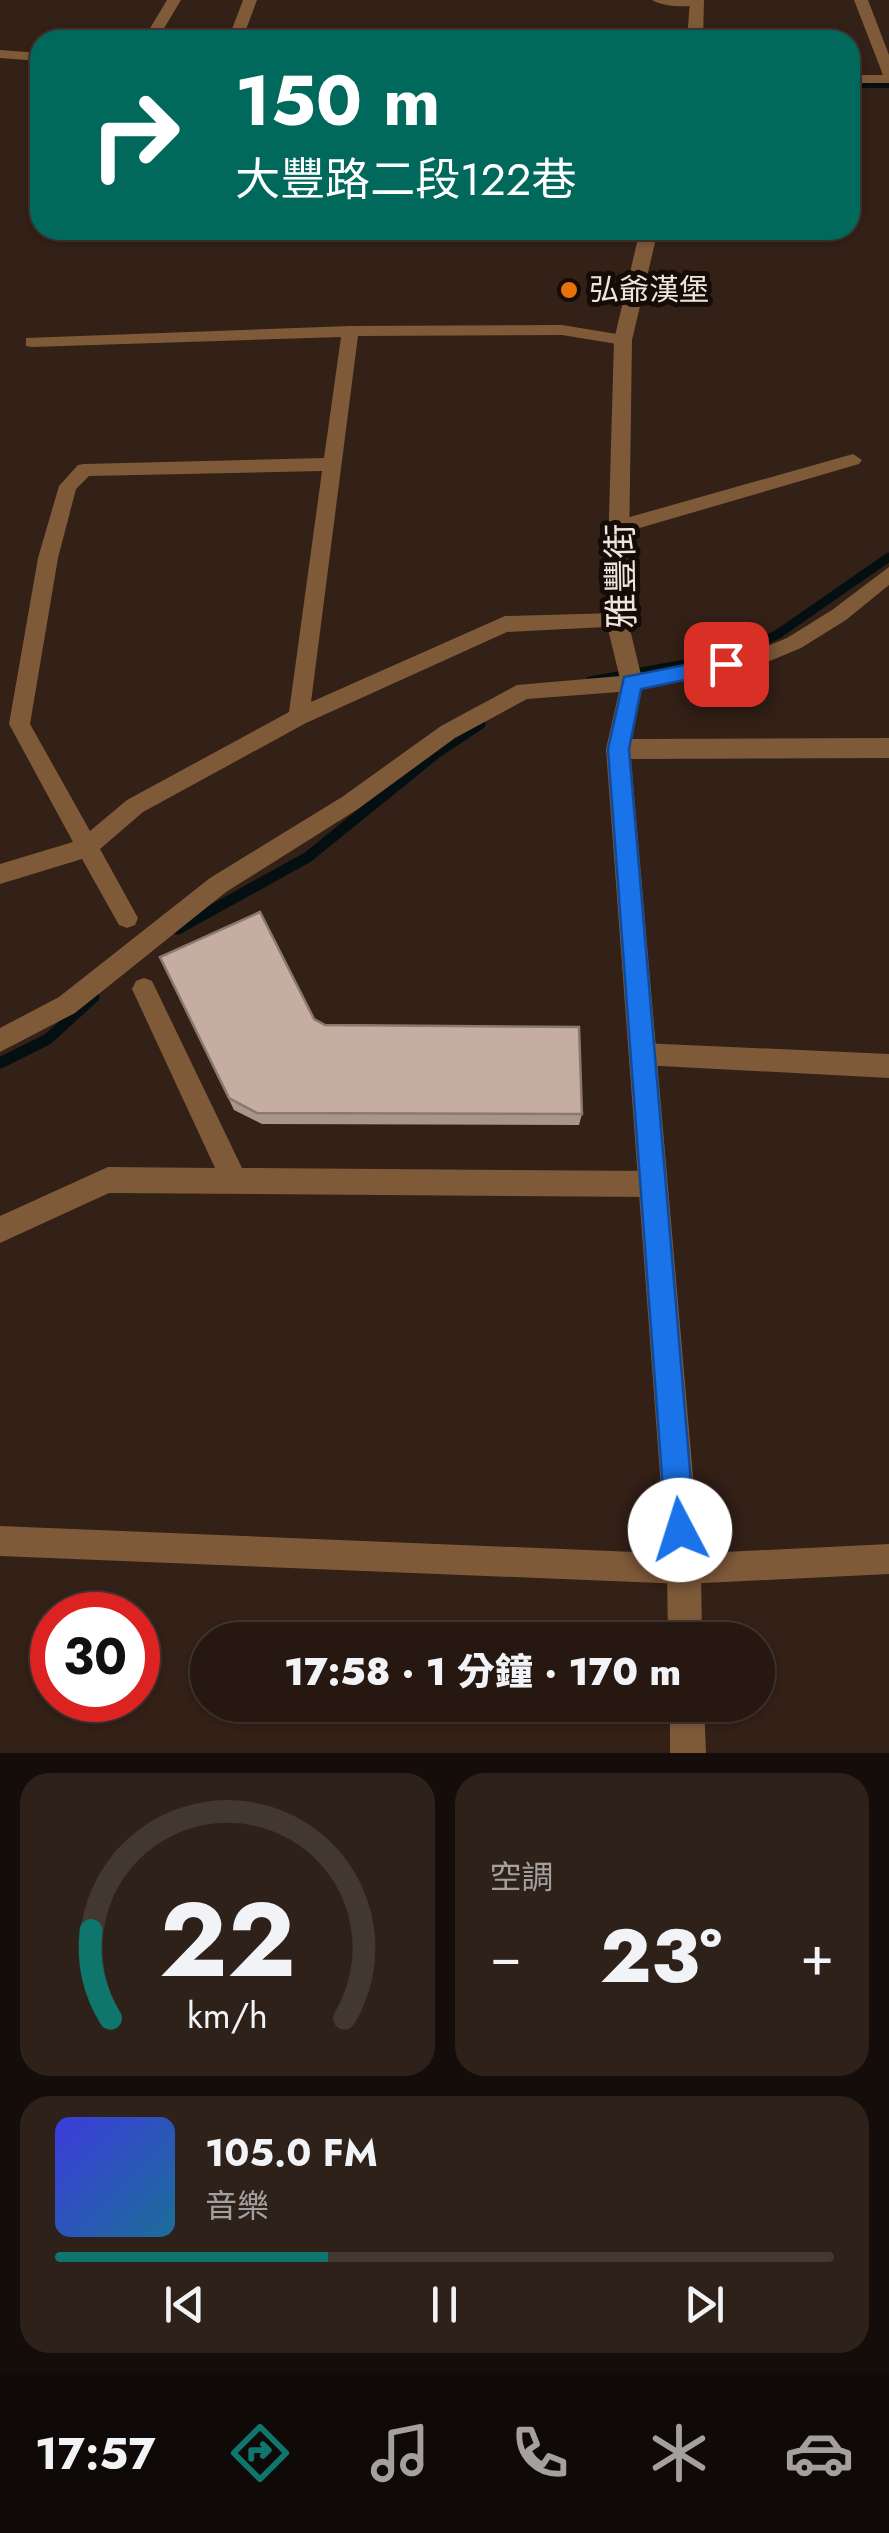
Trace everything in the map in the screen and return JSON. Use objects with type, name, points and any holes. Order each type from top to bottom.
[{"type":"street","points":[[695,30],[697,1]]},
{"type":"street","name":"雅豐街","points":[[647,240],[623,340],[617,621],[632,683],[618,749],[685,1622]]},
{"type":"street","points":[[618,749],[889,748]]},
{"type":"street","points":[[687,1722],[688,1753]]},
{"type":"lane","points":[[156,30],[174,0]]},
{"type":"lane","points":[[239,30],[250,0]]},
{"type":"lane","points":[[659,0],[697,1]]},
{"type":"lane","points":[[860,78],[889,76],[861,0]]},
{"type":"lane","points":[[0,54],[30,56]]},
{"type":"lane","points":[[32,342],[562,330],[623,340]]},
{"type":"lane","points":[[298,717],[350,332]]},
{"type":"lane","points":[[619,527],[854,460]]},
{"type":"lane","points":[[127,918],[19,724],[48,558],[68,486],[84,470],[332,464]]},
{"type":"lane","points":[[0,1040],[67,1005],[218,884],[350,803],[448,732],[524,691],[632,683],[754,660],[794,644],[889,574]]},
{"type":"lane","points":[[0,874],[86,848],[135,806],[298,717],[505,624],[617,621]]},
{"type":"lane","points":[[144,989],[234,1180]]},
{"type":"lane","points":[[640,1054],[889,1066]]},
{"type":"lane","points":[[0,1230],[108,1180],[652,1184]]},
{"type":"lane","points":[[0,1541],[684,1569],[889,1559]]},
{"type":"building","points":[[260,912],[314,1019],[325,1025],[579,1027],[582,1114],[257,1113],[229,1098],[160,957]]},
{"type":"waterway","points":[[860,84],[889,84]]},
{"type":"waterway","points":[[590,681],[736,655],[778,634],[889,557]]},
{"type":"waterway","points":[[178,929],[308,857],[435,754],[480,724]]},
{"type":"waterway","points":[[0,1063],[48,1039],[94,997]]},
{"type":"place","name":"弘爺漢堡","points":[[569,290]]},
{"type":"route","points":[[680,1530],[618,749],[632,683],[726,664]]}]
